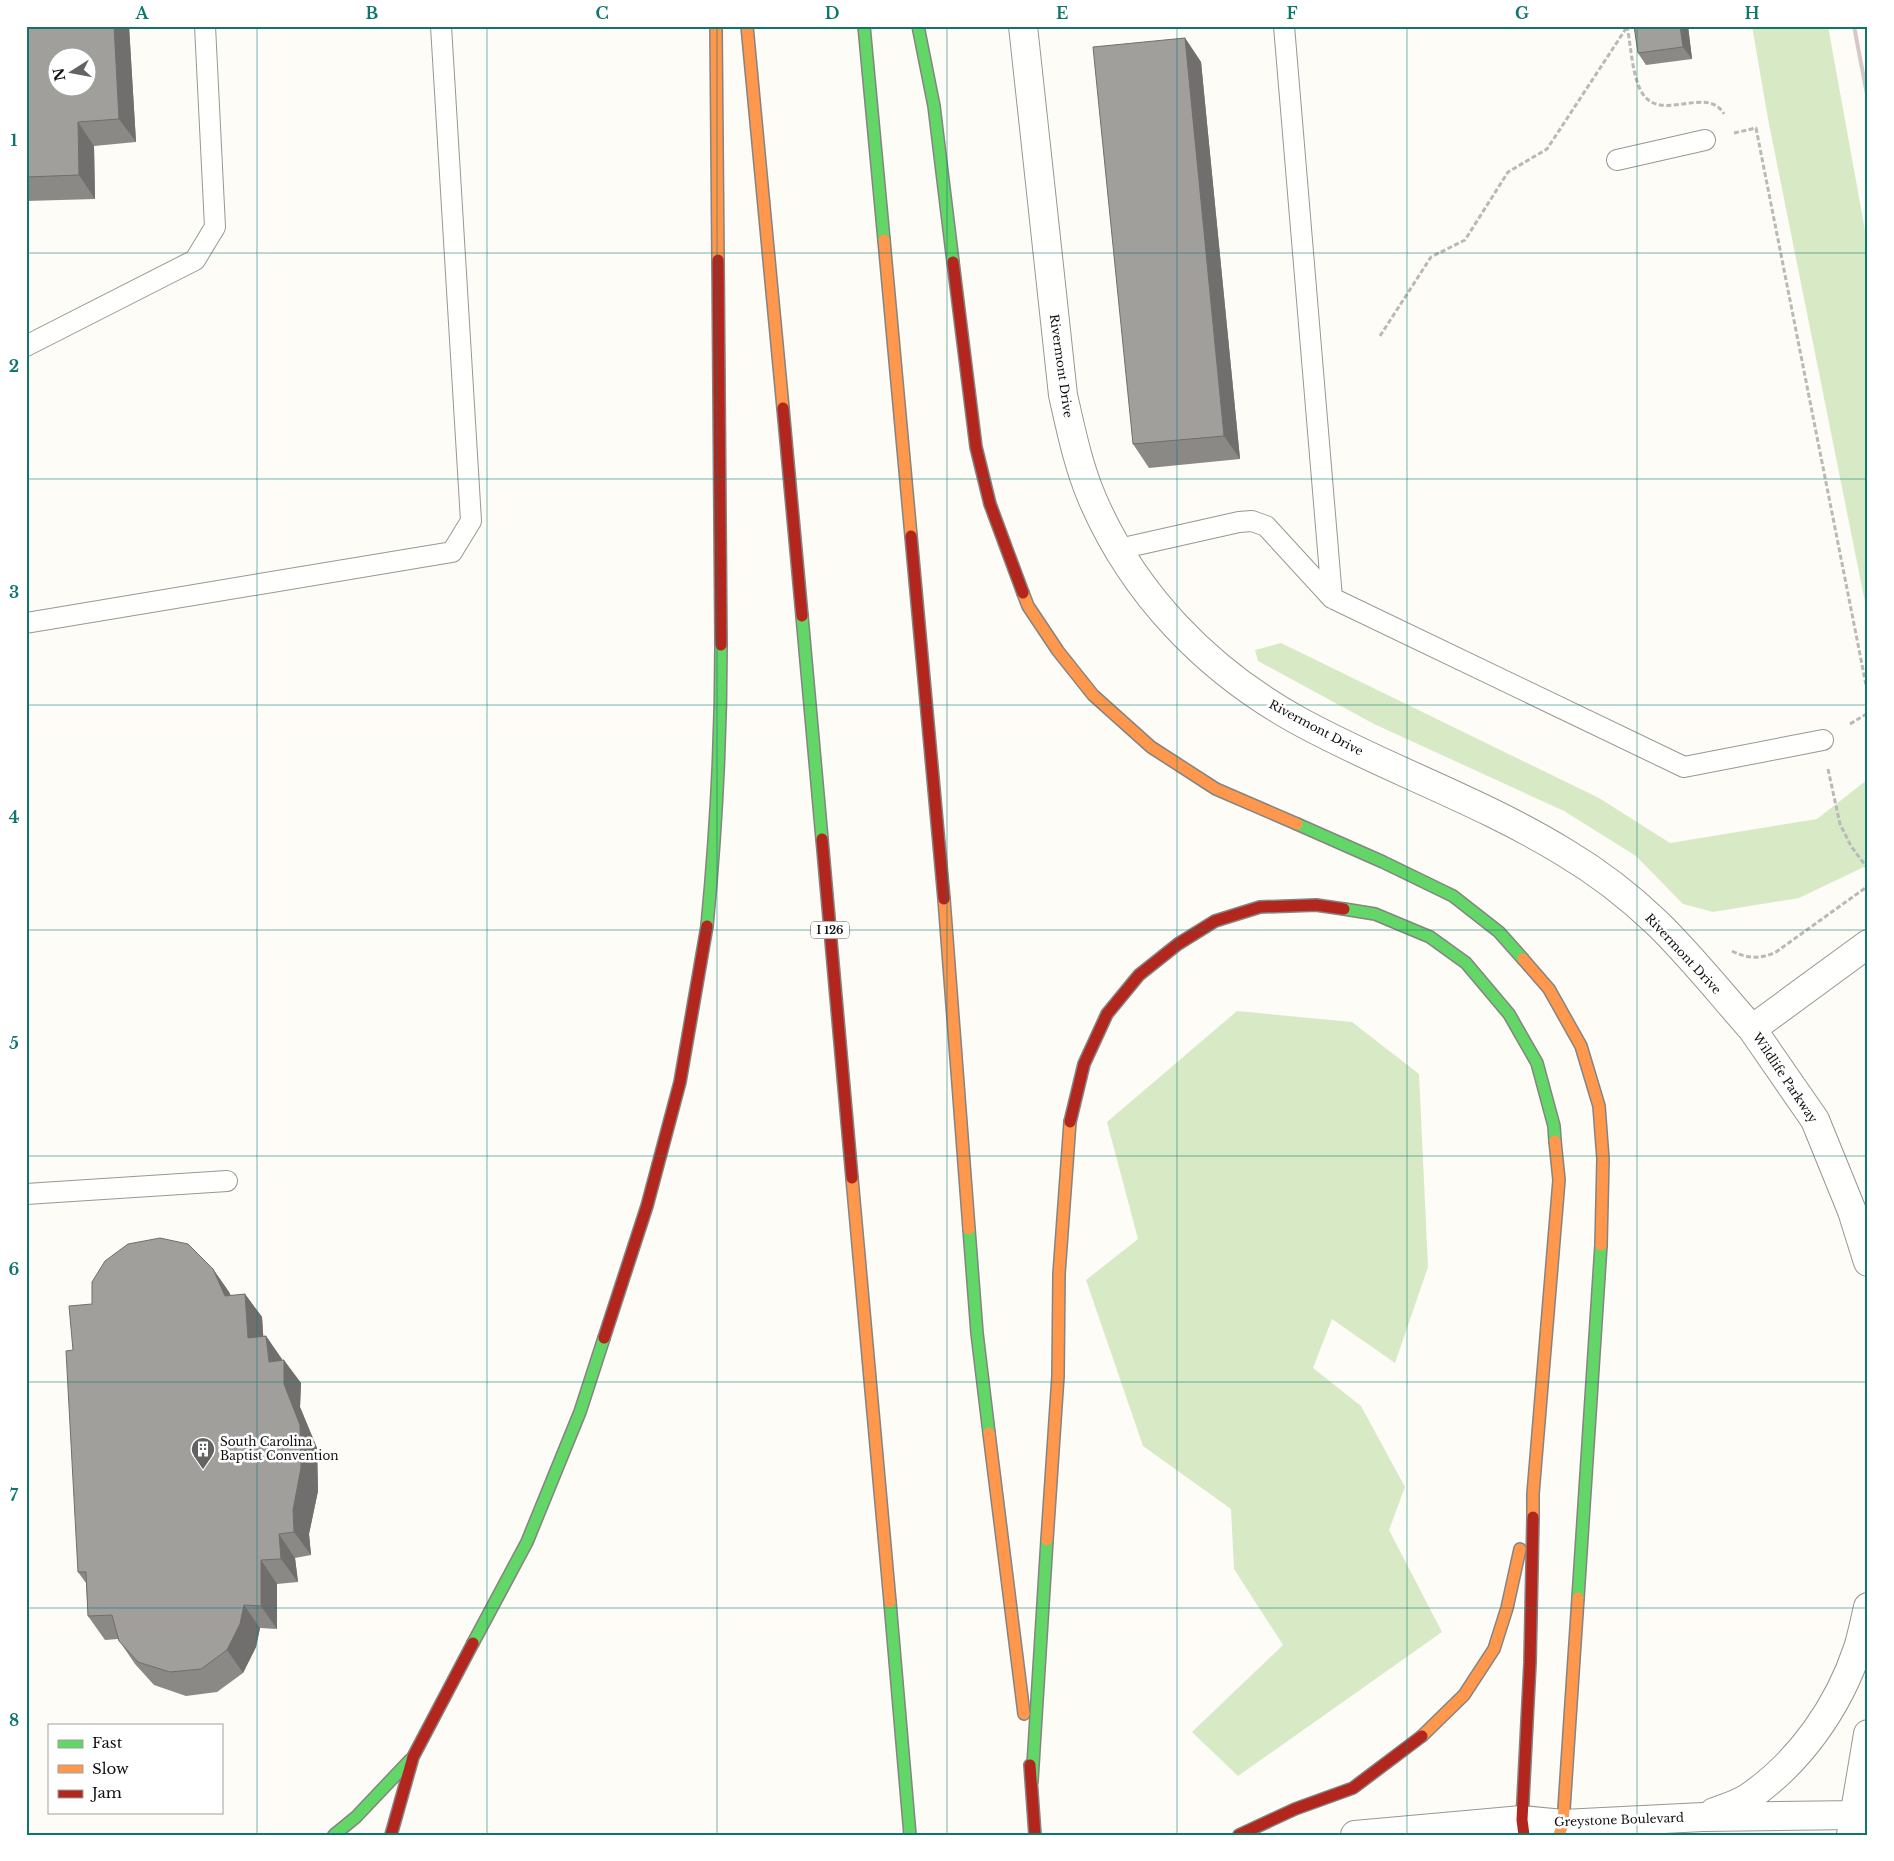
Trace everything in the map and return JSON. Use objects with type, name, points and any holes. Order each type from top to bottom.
[{"type":"highway","points":[[391,1835],[413,1757],[527,1542],[580,1412],[648,1206],[680,1082],[706,939],[716,835],[722,692],[716,26]]},
{"type":"highway","name":"I 126","points":[[747,26],[807,666],[910,1835]]},
{"type":"highway","points":[[864,26],[943,881],[977,1332],[1032,1781],[1035,1835]]},
{"type":"highway","points":[[918,26],[934,106],[976,447],[990,504],[1028,606],[1058,651],[1093,695],[1151,747],[1216,788],[1383,862],[1453,896],[1499,932],[1549,989],[1581,1046],[1599,1106],[1603,1159],[1602,1234],[1561,1829]]},
{"type":"highway","points":[[1032,1781],[1058,1376],[1059,1274],[1070,1115],[1084,1064],[1107,1014],[1139,975],[1178,944],[1215,921],[1260,907],[1316,905],[1376,914],[1430,936],[1466,963],[1509,1014],[1536,1063],[1554,1126],[1559,1180],[1533,1494],[1530,1663],[1523,1827]]},
{"type":"highway","points":[[1239,1835],[1295,1809],[1353,1788],[1419,1739],[1464,1694],[1494,1649],[1507,1608],[1533,1494]]},
{"type":"highway","points":[[334,1835],[356,1817],[413,1757]]},
{"type":"street","name":"Rivermont Drive","points":[[1023,26],[1063,395],[1075,449],[1093,498],[1119,550],[1158,608],[1206,657],[1253,694],[1298,721],[1505,819],[1566,853],[1612,886],[1657,923],[1752,1029]]},
{"type":"street","name":"Wildlife Parkway","points":[[1868,944],[1752,1029],[1815,1120],[1852,1211],[1868,1262]]},
{"type":"street","points":[[1703,1817],[1747,1798],[1767,1783],[1786,1765],[1823,1722],[1840,1691],[1858,1648],[1868,1607]]},
{"type":"street","points":[[1853,1825],[1868,1734]]},
{"type":"street","name":"Greystone Boulevard","points":[[1354,1835],[1523,1827],[1561,1829],[1703,1817],[1853,1825]]},
{"type":"lane","points":[[26,346],[195,260],[215,227],[205,26]]},
{"type":"lane","points":[[26,623],[452,552],[471,521],[441,26]]},
{"type":"lane","points":[[1284,26],[1332,598]]},
{"type":"lane","points":[[1617,160],[1705,140]]},
{"type":"lane","points":[[1119,550],[1239,522],[1252,521],[1266,526],[1332,598],[1684,767],[1823,740]]},
{"type":"lane","points":[[26,1194],[227,1180]]},
{"type":"path","points":[[1380,336],[1431,257],[1465,240],[1508,172],[1547,149],[1627,27],[1633,26]]},
{"type":"path","points":[[1627,27],[1637,82],[1646,98],[1662,106],[1706,103],[1722,109],[1728,120]]},
{"type":"path","points":[[1730,127],[1732,134],[1756,128],[1868,695]]},
{"type":"path","points":[[1823,740],[1840,824],[1851,846],[1868,870]]},
{"type":"path","points":[[1729,949],[1748,957],[1757,958],[1772,954],[1868,886]]},
{"type":"green space","points":[[1752,26],[1828,26],[1868,247],[1868,617],[1768,119]]},
{"type":"green space","points":[[1281,643],[1599,798],[1670,843],[1817,819],[1868,779],[1868,865],[1799,898],[1713,912],[1683,904],[1636,856],[1564,811],[1374,724],[1258,661],[1255,650]]},
{"type":"green space","points":[[1237,1011],[1352,1022],[1419,1074],[1428,1267],[1395,1363],[1332,1319],[1313,1368],[1361,1406],[1405,1487],[1389,1530],[1442,1632],[1238,1776],[1192,1732],[1283,1645],[1234,1569],[1231,1509],[1143,1446],[1086,1280],[1138,1239],[1107,1122]]},
{"type":"building","points":[[26,26],[114,26],[119,119],[78,122],[79,175],[26,177]]},
{"type":"building","points":[[1634,26],[1680,26],[1683,47],[1638,53]]},
{"type":"building","points":[[1185,38],[1224,436],[1133,444],[1093,47]]},
{"type":"building","name":"South Carolina Baptist Convention","points":[[160,1238],[188,1244],[213,1269],[225,1296],[245,1294],[248,1338],[266,1336],[269,1362],[284,1360],[284,1384],[300,1425],[301,1468],[293,1510],[294,1532],[279,1534],[281,1559],[261,1560],[261,1606],[244,1605],[240,1624],[227,1650],[201,1669],[170,1672],[138,1662],[119,1641],[112,1615],[88,1616],[86,1572],[78,1572],[66,1351],[73,1350],[69,1306],[92,1304],[92,1282],[105,1261],[128,1244]]},
{"type":"railway","points":[[1854,26],[1868,100]]},
{"type":"traffic: fast","points":[[864,26],[884,240]]},
{"type":"traffic: fast","points":[[918,26],[934,106],[953,262]]},
{"type":"traffic: fast","points":[[802,616],[822,839]]},
{"type":"traffic: fast","points":[[707,926],[717,786],[721,645]]},
{"type":"traffic: fast","points":[[1297,824],[1383,862],[1453,896],[1499,932],[1523,959]]},
{"type":"traffic: fast","points":[[1344,909],[1375,914],[1430,937],[1466,963],[1509,1014],[1537,1063],[1554,1126],[1555,1141]]},
{"type":"traffic: fast","points":[[969,1229],[977,1333],[989,1433]]},
{"type":"traffic: fast","points":[[1578,1598],[1601,1245]]},
{"type":"traffic: fast","points":[[473,1643],[527,1542],[580,1412],[604,1338]]},
{"type":"traffic: fast","points":[[1032,1781],[1047,1540]]},
{"type":"traffic: fast","points":[[890,1602],[910,1835]]},
{"type":"traffic: fast","points":[[334,1835],[356,1817],[410,1760]]},
{"type":"traffic: slow","points":[[716,26],[718,260]]},
{"type":"traffic: slow","points":[[747,26],[783,408]]},
{"type":"traffic: slow","points":[[884,240],[911,536]]},
{"type":"traffic: slow","points":[[1023,593],[1028,606],[1058,651],[1093,695],[1151,747],[1216,789],[1297,824]]},
{"type":"traffic: slow","points":[[944,899],[969,1229]]},
{"type":"traffic: slow","points":[[1523,959],[1549,989],[1581,1046],[1599,1106],[1603,1159],[1601,1245]]},
{"type":"traffic: slow","points":[[1047,1540],[1058,1376],[1059,1274],[1070,1122]]},
{"type":"traffic: slow","points":[[1533,1517],[1533,1494],[1559,1180],[1555,1141]]},
{"type":"traffic: slow","points":[[852,1178],[890,1602]]},
{"type":"traffic: slow","points":[[989,1433],[1024,1714]]},
{"type":"traffic: slow","points":[[1422,1736],[1464,1695],[1494,1649],[1507,1608],[1520,1549]]},
{"type":"traffic: slow","points":[[1559,1835],[1563,1824],[1578,1598]]},
{"type":"traffic: jam","points":[[718,260],[721,645]]},
{"type":"traffic: jam","points":[[953,262],[976,447],[990,504],[1023,593]]},
{"type":"traffic: jam","points":[[783,408],[802,616]]},
{"type":"traffic: jam","points":[[911,536],[944,899]]},
{"type":"traffic: jam","points":[[822,839],[852,1178]]},
{"type":"traffic: jam","points":[[1070,1122],[1084,1064],[1107,1014],[1139,975],[1178,944],[1215,921],[1260,907],[1316,905],[1344,909]]},
{"type":"traffic: jam","points":[[604,1338],[647,1206],[680,1082],[707,926]]},
{"type":"traffic: jam","points":[[1524,1835],[1522,1820],[1530,1663],[1533,1517]]},
{"type":"traffic: jam","points":[[391,1835],[413,1757],[473,1643]]},
{"type":"traffic: jam","points":[[1239,1835],[1295,1809],[1353,1788],[1422,1736]]},
{"type":"traffic: jam","points":[[1030,1765],[1035,1835]]},
{"type":"place","name":"South Carolina Baptist Convention","points":[[203,1470]]}]
